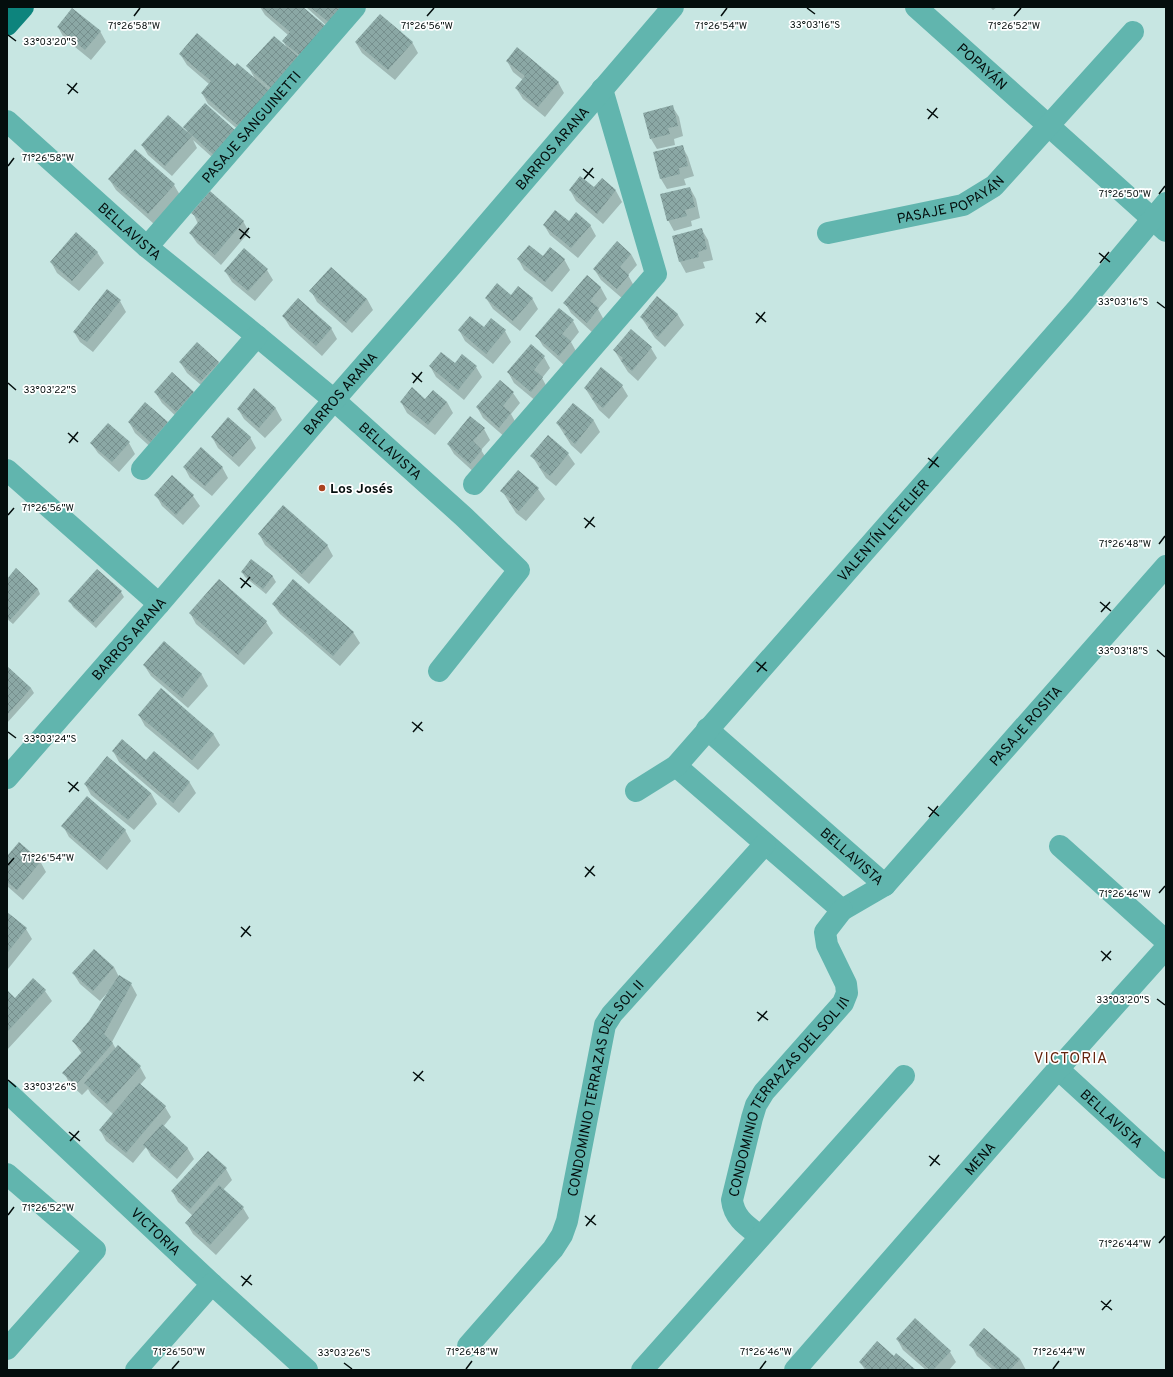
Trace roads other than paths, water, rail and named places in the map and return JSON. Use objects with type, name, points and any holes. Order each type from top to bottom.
[{"type":"main road","points":[[7,25],[23,7]]},
{"type":"street","name":"PASAJE SANGUINETTI","points":[[147,247],[355,7]]},
{"type":"street","name":"BARROS ARANA","points":[[7,778],[160,604],[673,7]]},
{"type":"street","name":"POPAYÁN","points":[[916,7],[1048,126],[1162,218]]},
{"type":"street","points":[[1048,126],[1133,32]]},
{"type":"street","points":[[474,484],[656,274],[602,89]]},
{"type":"street","name":"BELLAVISTA","points":[[7,121],[147,247],[334,400],[464,517],[519,570],[439,672]]},
{"type":"street","name":"PASAJE POPAYÁN","points":[[828,233],[963,206],[994,186],[1048,126]]},
{"type":"street","name":"VALENTÍN LETELIER","points":[[636,792],[676,766],[1073,313],[1162,218]]},
{"type":"street","points":[[142,470],[257,336]]},
{"type":"street","points":[[7,470],[160,604]]},
{"type":"street","name":"PASAJE ROSITA","points":[[885,885],[1166,566]]},
{"type":"street","name":"BELLAVISTA","points":[[707,729],[885,885],[842,910]]},
{"type":"street","points":[[676,766],[842,910]]},
{"type":"street","name":"CONDOMINIO TERRAZAS DEL SOL II","points":[[468,1346],[553,1249],[562,1235],[567,1221],[605,1025],[612,1014],[766,844]]},
{"type":"street","points":[[1060,846],[1166,940]]},
{"type":"street","name":"CONDOMINIO TERRAZAS DEL SOL III","points":[[760,1236],[738,1217],[732,1200],[752,1118],[756,1105],[764,1092],[843,1003],[847,992],[846,984],[827,946],[825,932],[842,910]]},
{"type":"street","name":"MENA","points":[[795,1370],[1058,1068],[1166,948]]},
{"type":"street","name":"BELLAVISTA","points":[[1058,1068],[1166,1168]]},
{"type":"street","points":[[642,1370],[904,1076]]},
{"type":"street","name":"VICTORIA","points":[[7,1092],[212,1284],[307,1370]]},
{"type":"street","points":[[7,1174],[95,1250],[7,1350]]},
{"type":"street","points":[[136,1370],[212,1284]]},
{"type":"place","name":"Los Josés","points":[[322,488]]},
{"type":"district","name":"VICTORIA","points":[[1071,1058]]}]
